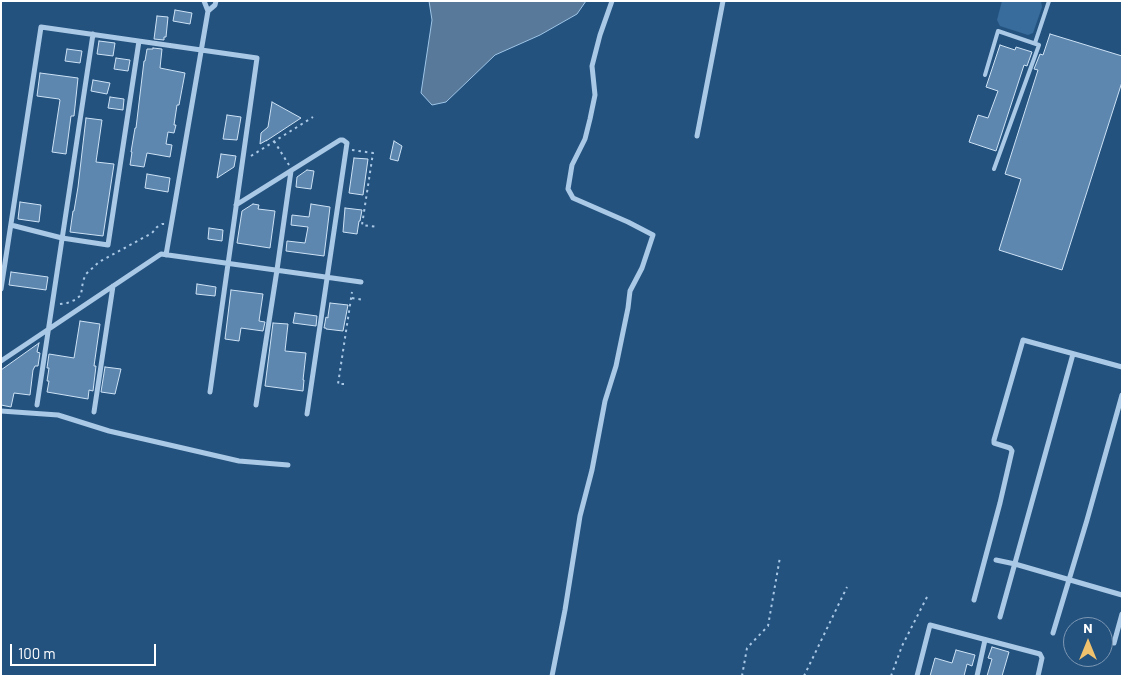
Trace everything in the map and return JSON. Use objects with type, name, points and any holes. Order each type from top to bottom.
[{"type":"street","points":[[166,255],[208,11],[204,1]]},
{"type":"street","points":[[208,11],[215,5],[216,1]]},
{"type":"street","points":[[552,676],[580,516],[592,470],[605,401],[616,366],[630,291],[642,268],[653,235],[572,198],[568,189],[572,165],[585,139],[590,119],[595,96],[592,66],[612,1]]},
{"type":"street","points":[[697,136],[723,1]]},
{"type":"street","points":[[1,288],[41,27],[257,58],[210,392]]},
{"type":"street","points":[[37,406],[92,34]]},
{"type":"street","points":[[11,225],[62,238],[108,245],[139,41]]},
{"type":"street","points":[[236,206],[340,140],[347,143],[307,414]]},
{"type":"street","points":[[256,405],[292,170]]},
{"type":"street","points":[[1,361],[161,254],[361,282]]},
{"type":"street","points":[[94,412],[113,286]]},
{"type":"street","points":[[974,600],[1012,451],[1010,448],[994,443],[994,440],[1023,340],[1122,367]]},
{"type":"street","points":[[1000,616],[1073,354]]},
{"type":"street","points":[[1053,633],[1122,395]]},
{"type":"street","points":[[1,411],[58,415],[109,431],[239,461],[288,465]]},
{"type":"street","points":[[996,560],[1122,595]]},
{"type":"street","points":[[1114,643],[1122,614]]},
{"type":"street","points":[[917,676],[930,625],[1040,654],[1042,658],[1038,676]]},
{"type":"street","points":[[977,676],[985,640]]},
{"type":"lane","points":[[1035,43],[1049,1]]},
{"type":"lane","points":[[985,75],[998,31],[1039,44],[994,169]]},
{"type":"path","points":[[242,161],[313,117]]},
{"type":"path","points":[[274,141],[292,170]]},
{"type":"path","points":[[347,149],[373,153],[362,225],[378,227]]},
{"type":"path","points":[[53,301],[60,304],[75,300],[81,295],[86,274],[99,262],[152,232],[162,224],[171,225]]},
{"type":"path","points":[[344,384],[338,384],[352,292]]},
{"type":"path","points":[[351,298],[364,300]]},
{"type":"path","points":[[742,676],[747,648],[768,626],[780,557]]},
{"type":"path","points":[[804,676],[847,587]]},
{"type":"path","points":[[890,676],[902,646],[928,595]]},
{"type":"shaded area","points":[[429,1],[586,1],[577,14],[540,35],[495,55],[446,102],[432,105],[421,93],[432,20]]},
{"type":"shaded area","points":[[1002,1],[1041,1],[1042,7],[1033,33],[1028,35],[1000,26],[997,20]]},
{"type":"building","points":[[175,10],[192,13],[190,24],[173,21]]},
{"type":"building","points":[[157,16],[168,17],[164,40],[154,39]]},
{"type":"building","points":[[1050,34],[1122,56],[1122,82],[1062,270],[999,250],[1021,179],[1005,174],[1038,70],[1034,69],[1040,54],[1043,55]]},
{"type":"building","points":[[99,41],[115,43],[113,56],[97,54]]},
{"type":"building","points":[[1000,45],[1015,50],[1016,47],[1032,52],[1027,66],[1024,65],[996,151],[969,142],[978,115],[988,118],[998,91],[986,87]]},
{"type":"building","points":[[67,49],[82,51],[80,63],[65,61]]},
{"type":"building","points":[[147,49],[162,49],[160,68],[185,73],[179,105],[177,105],[174,133],[168,132],[166,144],[172,145],[170,157],[147,153],[144,167],[130,165],[144,61]]},
{"type":"building","points":[[116,58],[130,60],[128,71],[114,69]]},
{"type":"building","points":[[40,73],[78,78],[74,116],[71,116],[66,154],[52,152],[60,100],[37,96]]},
{"type":"building","points":[[93,80],[110,83],[107,94],[91,91]]},
{"type":"building","points":[[110,97],[124,99],[123,110],[108,108]]},
{"type":"building","points":[[272,102],[301,118],[260,144],[261,133],[268,127]]},
{"type":"building","points":[[227,115],[241,117],[237,140],[223,139]]},
{"type":"building","points":[[86,118],[102,120],[96,162],[114,164],[103,236],[70,232],[78,187]]},
{"type":"building","points":[[394,141],[402,146],[398,161],[390,159]]},
{"type":"building","points":[[221,154],[236,156],[234,167],[217,178]]},
{"type":"building","points":[[354,158],[368,159],[363,195],[349,193]]},
{"type":"building","points":[[307,170],[314,171],[311,189],[296,187],[297,177]]},
{"type":"building","points":[[147,174],[170,178],[168,192],[145,188]]},
{"type":"building","points":[[20,202],[41,205],[39,222],[18,219]]},
{"type":"building","points":[[253,204],[259,205],[258,209],[275,211],[270,248],[237,243],[242,211]]},
{"type":"building","points":[[311,204],[330,207],[324,256],[286,251],[287,241],[305,243],[308,227],[291,225],[292,215],[309,217]]},
{"type":"building","points":[[345,208],[362,210],[357,234],[343,232]]},
{"type":"building","points":[[209,228],[223,230],[222,241],[208,239]]},
{"type":"building","points":[[11,272],[48,277],[46,290],[9,285]]},
{"type":"building","points":[[197,284],[216,287],[215,296],[196,294]]},
{"type":"building","points":[[231,290],[263,294],[259,321],[265,322],[263,331],[241,328],[239,341],[225,339]]},
{"type":"building","points":[[330,303],[348,305],[343,331],[324,328],[326,317],[328,318]]},
{"type":"building","points":[[295,313],[317,316],[316,326],[293,323]]},
{"type":"building","points":[[80,321],[100,324],[94,366],[96,366],[93,391],[89,390],[88,399],[47,392],[49,354],[74,358]]},
{"type":"building","points":[[273,323],[288,324],[285,351],[306,353],[303,391],[265,386]]},
{"type":"building","points":[[39,343],[37,352],[40,353],[38,366],[35,366],[33,370],[30,395],[14,393],[11,407],[1,405],[1,370]]},
{"type":"building","points":[[105,367],[121,369],[115,394],[101,392]]},
{"type":"building","points":[[992,647],[1009,652],[1002,676],[987,676],[992,659],[988,658]]},
{"type":"building","points":[[956,650],[975,655],[972,666],[967,664],[964,676],[930,676],[935,658],[952,663]]}]
